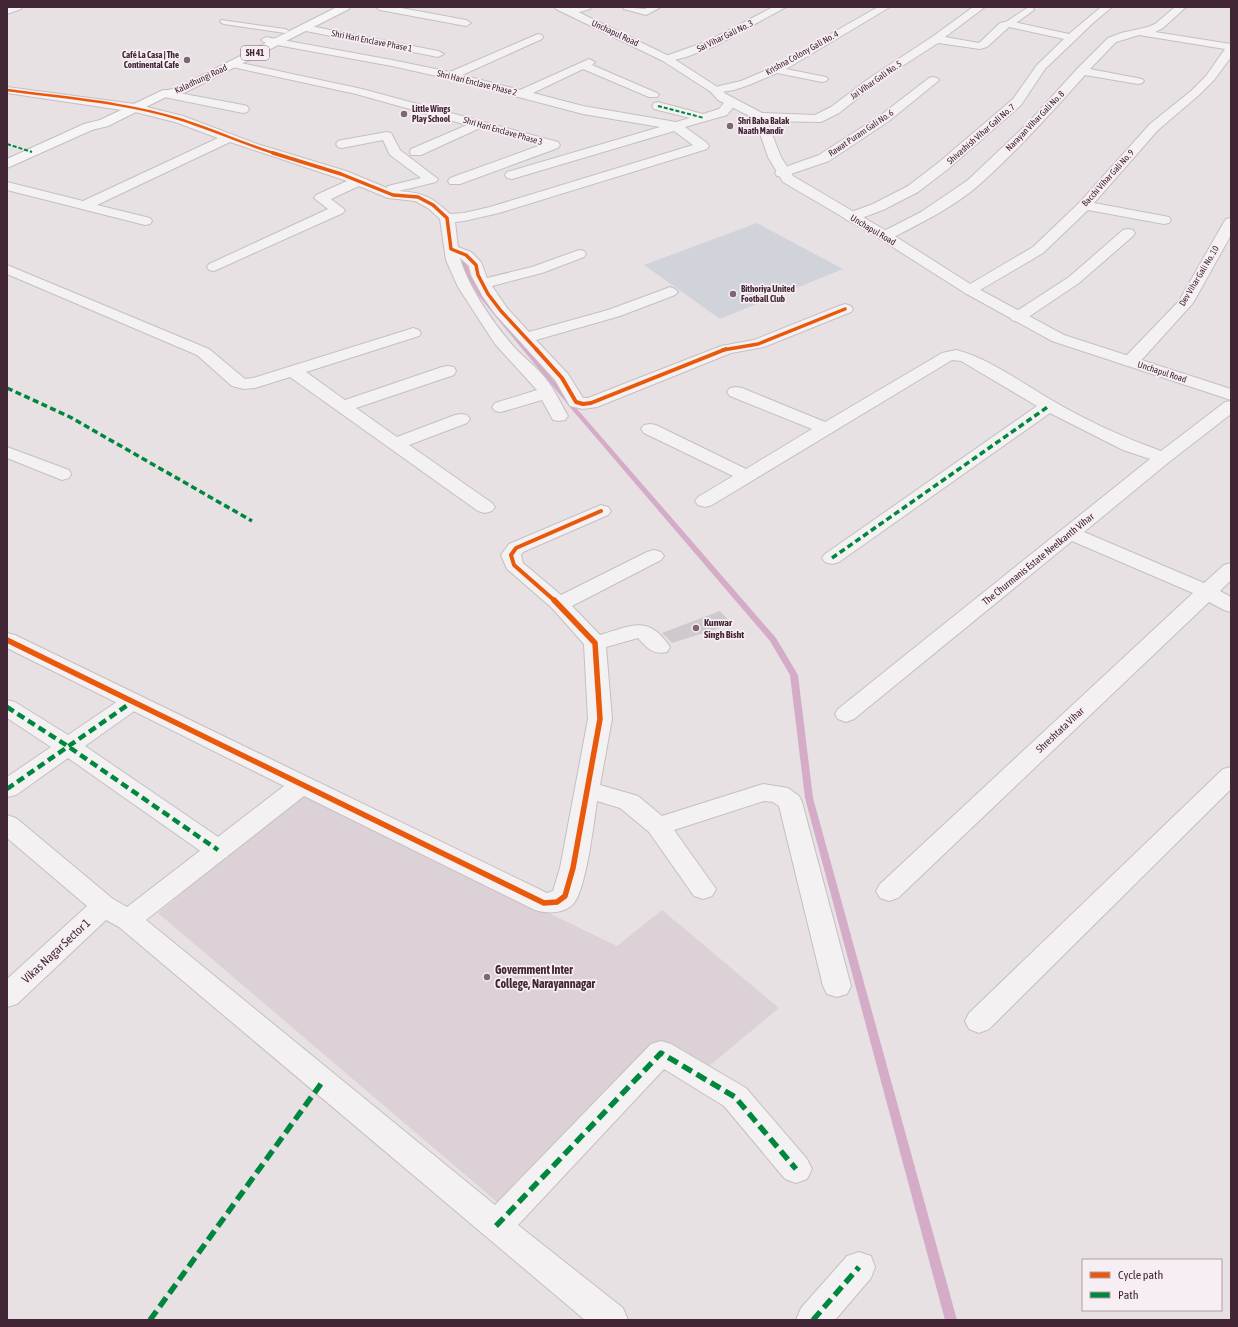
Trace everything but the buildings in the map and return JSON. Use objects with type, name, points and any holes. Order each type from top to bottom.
[{"type":"main road","name":"Kaladhungi Road","points":[[7,164],[88,127],[104,123],[163,94],[180,90],[232,64],[272,41],[285,31],[331,7]]},
{"type":"main road","name":"Kaladhungi Road","points":[[163,94],[165,89],[272,41],[305,28],[345,7]]},
{"type":"main road","name":"Kaladhungi Road","points":[[7,175],[100,131],[104,123]]},
{"type":"street","points":[[7,11],[17,7]]},
{"type":"street","points":[[380,7],[466,23]]},
{"type":"street","points":[[565,10],[586,7]]},
{"type":"street","points":[[628,7],[646,12],[656,7]]},
{"type":"street","name":"Sai Vihar Gali No. 3","points":[[667,59],[697,50],[781,7]]},
{"type":"street","name":"Krishna Colony Gali No. 4","points":[[715,90],[728,89],[776,70],[885,7]]},
{"type":"street","name":"Jai Vihar Gali No. 5","points":[[760,117],[817,119],[824,116],[835,110],[875,79],[980,7]]},
{"type":"street","name":"Shivashish Vihar Gali No. 7","points":[[851,216],[878,207],[913,189],[943,166],[1018,102],[1041,67],[1107,7]]},
{"type":"street","name":"Narayan Vihar Gali No. 8","points":[[885,236],[926,215],[973,183],[1032,127],[1081,71],[1112,40],[1159,26],[1181,7]]},
{"type":"street","name":"Unchapul Road","points":[[565,10],[667,59],[731,102],[760,117],[767,140],[782,172],[788,179],[885,236],[970,290],[1058,338],[1231,395]]},
{"type":"street","points":[[936,38],[980,46],[983,45],[1004,25],[1009,24],[1072,38]]},
{"type":"street","name":"Shri Hari Enclave Phase 1","points":[[305,28],[438,54]]},
{"type":"street","points":[[1140,32],[1231,48]]},
{"type":"street","points":[[451,76],[538,37]]},
{"type":"street","name":"Shri Hari Enclave Phase 2","points":[[272,41],[392,63],[451,76],[583,110],[675,126]]},
{"type":"street","name":"Bacchi Vihar Gali No. 9","points":[[970,290],[1038,250],[1085,205],[1154,127],[1195,94],[1210,78],[1231,48]]},
{"type":"street","name":"Shri Hari Enclave Phase 3","points":[[232,64],[358,90],[554,145],[447,188]]},
{"type":"street","points":[[522,94],[586,64],[653,95]]},
{"type":"street","points":[[776,70],[822,79]]},
{"type":"street","points":[[1081,71],[1138,81]]},
{"type":"street","name":"Rawat Puram Gali No. 6","points":[[782,172],[824,158],[885,118],[933,80]]},
{"type":"street","points":[[7,90],[135,108],[179,119],[229,138],[359,181],[393,195],[418,196],[447,188],[462,189],[579,156],[723,112],[731,102]]},
{"type":"street","points":[[163,94],[243,108]]},
{"type":"street","points":[[658,106],[704,118]]},
{"type":"street","points":[[416,152],[479,124]]},
{"type":"street","points":[[447,218],[464,217],[494,210],[703,146],[675,126]]},
{"type":"street","points":[[342,144],[387,136],[395,152],[431,179],[384,192]]},
{"type":"street","points":[[86,205],[229,138]]},
{"type":"street","points":[[214,267],[338,210],[321,198],[359,181]]},
{"type":"street","points":[[7,186],[145,221]]},
{"type":"street","points":[[418,196],[433,205],[447,218],[452,259],[460,278],[508,350],[542,385],[559,416]]},
{"type":"street","points":[[1085,205],[1164,220]]},
{"type":"street","points":[[1072,217],[1087,220]]},
{"type":"street","name":"Dev Vihar Gali No. 10","points":[[1131,361],[1185,303],[1231,222]]},
{"type":"street","points":[[1018,317],[1074,280],[1124,229]]},
{"type":"street","points":[[451,249],[466,255],[476,265],[478,275],[488,294],[501,311],[562,378],[576,402],[583,404],[591,403],[727,349],[758,344],[845,309]]},
{"type":"street","points":[[483,284],[537,270],[579,254]]},
{"type":"street","points":[[7,269],[203,352],[238,382],[244,384],[255,383],[294,372],[412,333]]},
{"type":"street","points":[[526,338],[614,313],[670,292]]},
{"type":"street","points":[[705,501],[948,356],[956,355],[966,358],[1048,406],[1129,446],[1163,458]]},
{"type":"street","points":[[343,406],[448,371]]},
{"type":"street","points":[[294,372],[485,507]]},
{"type":"street","points":[[736,392],[827,429]]},
{"type":"street","points":[[501,407],[546,393]]},
{"type":"street","points":[[832,558],[1048,406]]},
{"type":"street","name":"The Churmanis Estate Neelkanth Vihar","points":[[846,714],[1163,458],[1231,406]]},
{"type":"street","points":[[395,444],[461,419]]},
{"type":"street","points":[[650,429],[747,476]]},
{"type":"street","points":[[7,452],[62,474]]},
{"type":"street","points":[[7,640],[544,903],[557,902],[565,896],[573,868],[600,719],[595,643],[559,604],[514,565],[511,555],[516,548],[601,511]]},
{"type":"street","points":[[1070,533],[1207,592],[1231,606]]},
{"type":"street","points":[[559,604],[654,556]]},
{"type":"street","name":"Shreshtata Vihar","points":[[890,892],[1231,569]]},
{"type":"street","points":[[595,643],[639,630],[644,632],[659,646]]},
{"type":"street","points":[[7,790],[132,702]]},
{"type":"street","points":[[7,707],[69,747],[218,850]]},
{"type":"street","points":[[979,1021],[1231,775]]},
{"type":"street","name":"Vikas Nagar Sector 1","points":[[7,996],[116,913],[218,850],[301,785]]},
{"type":"street","points":[[587,791],[608,795],[629,802],[658,826],[703,889]]},
{"type":"street","points":[[658,826],[764,792],[779,794],[790,802],[837,986]]},
{"type":"street","points":[[8,826],[611,1320]]},
{"type":"street","points":[[496,1226],[661,1053],[735,1097],[796,1169]]},
{"type":"street","points":[[813,1320],[860,1267]]},
{"type":"lane","points":[[1009,24],[1030,10]]},
{"type":"lane","points":[[224,22],[285,31]]},
{"type":"shaded area","name":"Bithoriya United Football Club","points":[[757,223],[843,269],[720,319],[644,265]]},
{"type":"shaded area","name":"Government Inter College, Narayannagar","points":[[301,794],[617,946],[662,910],[779,1008],[702,1072],[655,1045],[497,1202],[158,913]]},
{"type":"waterway","points":[[460,258],[480,294],[576,411],[773,640],[794,675],[809,798],[951,1320]]},
{"type":"marked path","points":[[658,106],[704,118]]},
{"type":"marked path","points":[[7,144],[32,152]]},
{"type":"marked path","points":[[7,388],[70,417],[252,521]]},
{"type":"marked path","points":[[832,558],[1049,406]]},
{"type":"marked path","points":[[7,789],[132,702]]},
{"type":"marked path","points":[[7,707],[69,747],[218,850]]},
{"type":"marked path","points":[[496,1226],[661,1053],[735,1097],[796,1169]]},
{"type":"marked path","points":[[150,1320],[323,1081]]},
{"type":"marked path","points":[[813,1320],[859,1267]]},
{"type":"cycle path","points":[[7,90],[135,108],[179,119],[253,147],[341,174],[393,195],[418,197],[433,205],[447,218],[451,249],[466,255],[476,265],[478,275],[488,294],[501,311],[562,378],[576,402],[583,404],[591,403],[727,349],[758,344],[845,309]]},
{"type":"cycle path","points":[[7,640],[544,903],[557,902],[565,896],[573,868],[600,719],[595,643],[559,604],[514,565],[511,555],[516,548],[601,511]]},
{"type":"place","name":"Café La Casa | The Continental Cafe","points":[[187,60]]},
{"type":"place","name":"Little Wings Play School","points":[[404,114]]},
{"type":"place","name":"Shri Baba Balak Naath Mandir","points":[[730,126]]},
{"type":"place","name":"Bithoriya United Football Club","points":[[733,294]]},
{"type":"place","name":"Kunwar Singh Bisht","points":[[696,628]]},
{"type":"place","name":"Government Inter College, Narayannagar","points":[[487,977]]}]
